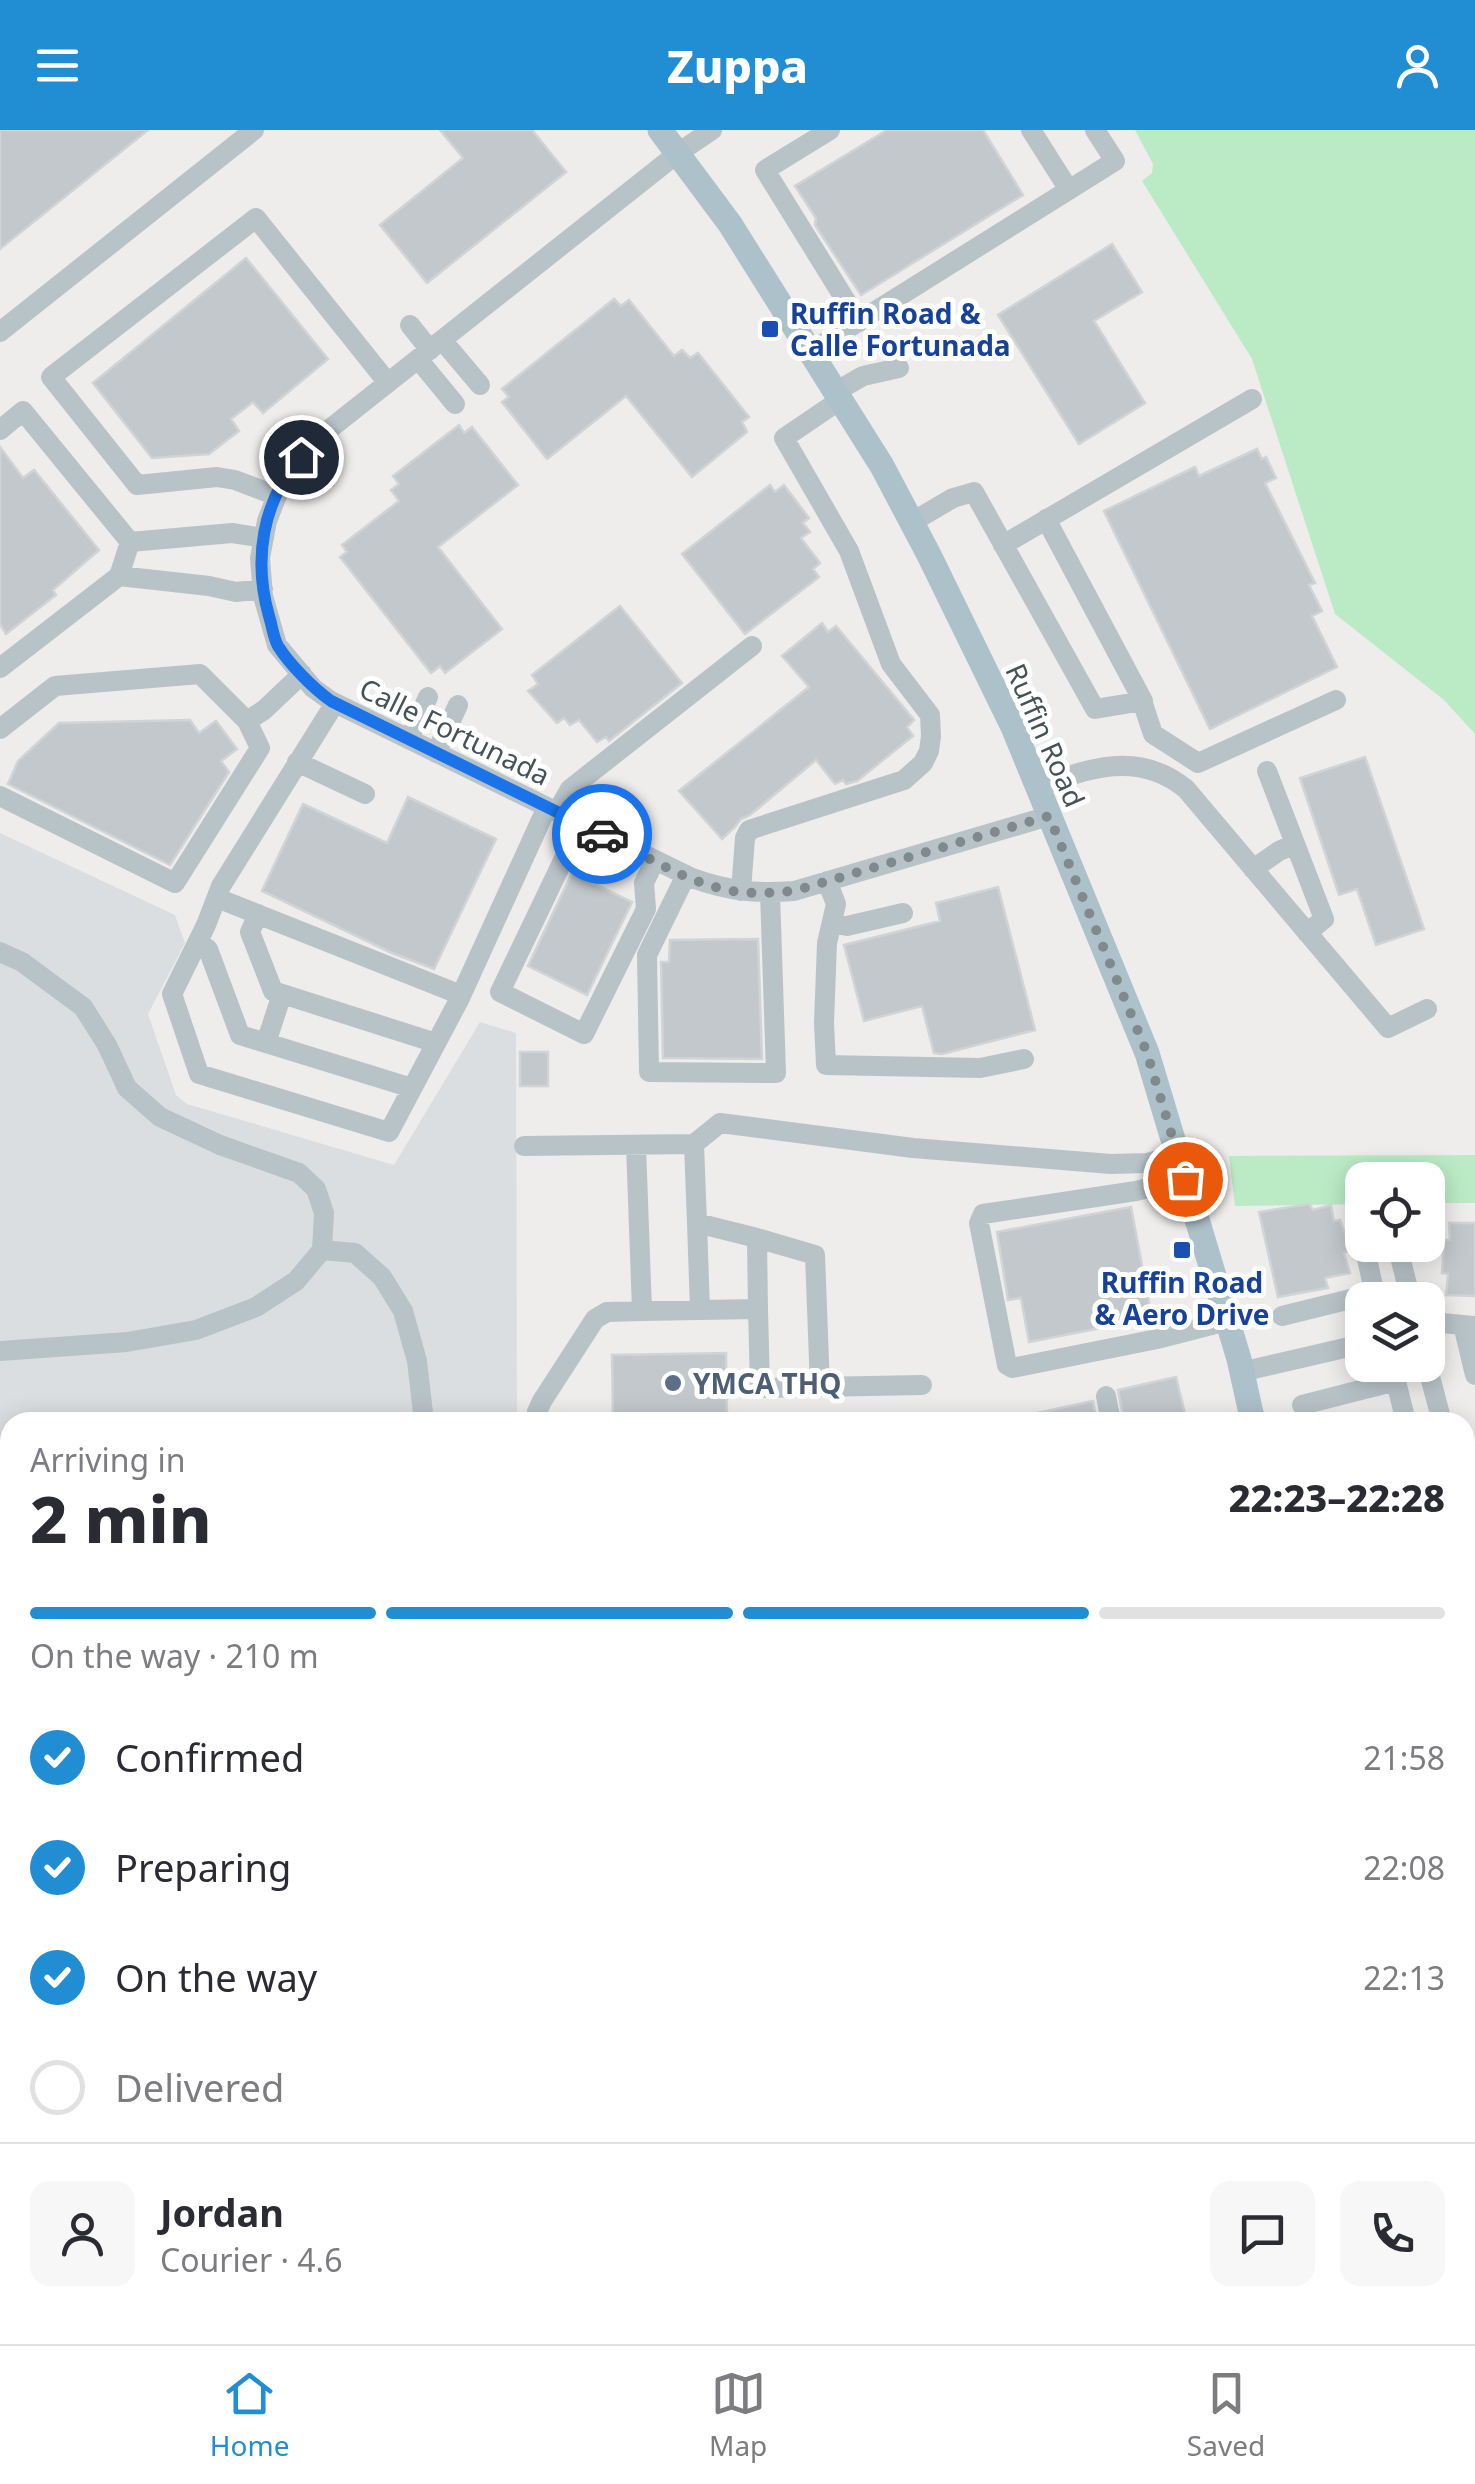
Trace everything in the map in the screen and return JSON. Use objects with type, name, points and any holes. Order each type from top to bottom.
[{"type":"main road","name":"Ruffin Road","points":[[660,130],[730,224],[882,466],[1013,727],[1147,1053],[1251,1412]]},
{"type":"street","points":[[0,332],[254,130]]},
{"type":"street","name":"Calle Fortunada","points":[[712,130],[317,439],[286,474],[260,558],[263,589],[277,644],[314,688],[335,703],[722,889],[794,891],[1049,816]]},
{"type":"street","points":[[830,130],[765,170],[858,322]]},
{"type":"street","points":[[1032,130],[1069,190]]},
{"type":"street","points":[[810,352],[1115,162],[1095,130]]},
{"type":"street","points":[[277,496],[235,480],[218,478],[137,484],[51,377],[256,218],[388,383]]},
{"type":"street","points":[[410,325],[430,350],[455,404]]},
{"type":"street","points":[[430,350],[480,384]]},
{"type":"street","points":[[741,892],[749,830],[904,780],[924,763],[929,751],[930,715],[891,664],[849,551],[784,438],[863,376],[899,368]]},
{"type":"street","points":[[1003,544],[1252,400]]},
{"type":"street","points":[[0,430],[23,411],[130,542]]},
{"type":"street","points":[[912,522],[953,498],[974,492],[1094,709],[1142,701]]},
{"type":"street","points":[[1046,520],[1144,700],[1153,734],[1198,763],[1336,700]]},
{"type":"street","points":[[130,542],[232,534],[264,538]]},
{"type":"street","points":[[0,668],[119,576],[130,542]]},
{"type":"street","points":[[119,576],[236,592],[263,589]]},
{"type":"street","points":[[335,703],[222,886],[172,994],[199,1074],[389,1132],[552,810],[570,789],[752,646]]},
{"type":"street","points":[[0,729],[55,686],[200,674],[247,721],[260,748],[175,882],[0,796]]},
{"type":"street","points":[[247,721],[302,674]]},
{"type":"street","points":[[409,739],[428,697]]},
{"type":"street","points":[[436,752],[458,705]]},
{"type":"street","points":[[297,762],[365,794]]},
{"type":"street","points":[[1038,787],[1102,766],[1124,765],[1173,778],[1388,1028],[1427,1009]]},
{"type":"street","points":[[1267,771],[1324,919],[1307,933]]},
{"type":"street","points":[[581,824],[500,992],[584,1034],[646,909],[644,883],[655,860]]},
{"type":"street","points":[[1254,869],[1295,844]]},
{"type":"street","points":[[686,875],[647,954],[650,1072],[776,1072],[770,893]]},
{"type":"street","points":[[827,881],[836,904],[828,944],[826,1065],[980,1068],[1024,1059]]},
{"type":"street","points":[[217,898],[461,995]]},
{"type":"street","points":[[832,923],[847,926],[903,913]]},
{"type":"street","points":[[258,914],[250,932],[273,991],[436,1043]]},
{"type":"street","points":[[197,944],[208,949],[240,1035],[412,1088]]},
{"type":"street","points":[[0,952],[22,962],[84,1007],[126,1088],[160,1117],[220,1145],[299,1173],[316,1189],[324,1213],[322,1250],[296,1280],[256,1307],[196,1330],[127,1342],[0,1351]]},
{"type":"street","points":[[266,1042],[282,994]]},
{"type":"street","points":[[524,1146],[694,1144],[720,1123],[913,1148],[1181,1167]]},
{"type":"street","points":[[694,1144],[700,1310]]},
{"type":"street","points":[[636,1145],[642,1311]]},
{"type":"street","points":[[1181,1167],[1136,1192],[983,1214],[978,1223],[1007,1365],[1012,1368],[1227,1321]]},
{"type":"street","points":[[696,1223],[815,1254],[820,1387]]},
{"type":"street","points":[[757,1238],[760,1388],[922,1386]]},
{"type":"street","points":[[322,1250],[355,1253],[382,1277],[403,1311],[417,1361],[423,1412]]},
{"type":"street","points":[[1282,1316],[1345,1303]]},
{"type":"street","points":[[536,1412],[596,1319],[608,1312],[758,1309]]},
{"type":"street","points":[[1469,1326],[1475,1375]]},
{"type":"street","points":[[1242,1372],[1345,1348]]},
{"type":"street","points":[[1302,1405],[1368,1382]]},
{"type":"street","points":[[1396,1382],[1404,1412]]},
{"type":"street","points":[[1431,1382],[1439,1412]]},
{"type":"street","points":[[1106,1396],[1110,1412]]},
{"type":"shaded area","points":[[0,833],[175,915],[185,943],[148,1014],[176,1095],[187,1104],[394,1165],[480,1022],[516,1033],[517,1412],[0,1412]]},
{"type":"green space","points":[[1135,130],[1475,130],[1475,734],[1444,700],[1335,614],[1252,359],[1142,181],[1152,173],[1153,164]]},
{"type":"green space","points":[[1475,1155],[1475,1203],[1445,1203],[1445,1162],[1345,1162],[1345,1204],[1235,1206],[1229,1156]]},
{"type":"building","points":[[0,130],[148,130],[0,249]]},
{"type":"building","points":[[440,130],[532,130],[566,172],[427,283],[380,225],[463,158]]},
{"type":"building","points":[[887,130],[983,130],[1023,195],[861,295],[815,225],[816,218],[795,186]]},
{"type":"building","points":[[1112,244],[1142,292],[1094,321],[1145,403],[1079,444],[998,315]]},
{"type":"building","points":[[246,258],[328,359],[263,413],[253,402],[231,419],[239,431],[209,454],[152,458],[93,383]]},
{"type":"building","points":[[614,299],[621,306],[629,300],[674,356],[682,350],[690,358],[698,353],[749,417],[742,422],[747,432],[692,477],[626,396],[547,459],[502,402],[509,397],[502,389]]},
{"type":"building","points":[[459,425],[464,433],[472,427],[518,485],[438,547],[502,629],[445,673],[440,666],[431,673],[340,557],[347,552],[342,545],[399,501],[391,490],[399,484],[393,476]]},
{"type":"building","points":[[0,447],[23,478],[34,470],[99,550],[53,590],[56,595],[6,634],[0,624]]},
{"type":"building","points":[[1257,449],[1262,459],[1266,457],[1276,478],[1265,483],[1315,583],[1309,585],[1322,611],[1312,616],[1337,667],[1210,729],[1104,511],[1195,467],[1199,476]]},
{"type":"building","points":[[770,485],[775,492],[784,485],[809,518],[803,523],[810,532],[801,538],[820,563],[813,569],[819,577],[745,634],[682,554]]},
{"type":"building","points":[[620,606],[682,683],[609,741],[606,737],[597,742],[579,720],[570,725],[564,718],[557,723],[528,691],[538,684],[532,675]]},
{"type":"building","points":[[822,623],[828,632],[836,626],[914,720],[907,727],[913,736],[857,781],[846,784],[843,780],[835,784],[816,760],[741,819],[722,839],[679,791],[809,687],[782,656]]},
{"type":"building","points":[[190,720],[199,733],[216,721],[237,749],[221,761],[229,772],[170,865],[8,784],[18,761],[59,723]]},
{"type":"building","points":[[1365,757],[1424,929],[1376,945],[1357,889],[1339,895],[1300,778]]},
{"type":"building","points":[[408,797],[496,839],[434,969],[262,891],[303,804],[387,843]]},
{"type":"building","points":[[572,873],[632,902],[587,995],[528,966]]},
{"type":"building","points":[[998,887],[1035,1030],[942,1054],[934,1053],[922,1006],[864,1021],[844,945],[940,921],[936,903]]},
{"type":"building","points":[[758,939],[762,1059],[663,1058],[661,962],[669,962],[670,940]]},
{"type":"building","points":[[520,1052],[548,1052],[548,1086],[520,1086]]},
{"type":"building","points":[[1309,1204],[1313,1210],[1331,1205],[1334,1221],[1340,1220],[1345,1234],[1345,1262],[1350,1273],[1325,1278],[1328,1288],[1278,1297],[1259,1212]]},
{"type":"building","points":[[1131,1207],[1152,1318],[1029,1342],[1021,1298],[1008,1300],[997,1232]]},
{"type":"building","points":[[1449,1223],[1475,1223],[1475,1296],[1446,1295],[1448,1274],[1442,1273],[1443,1262],[1445,1240],[1450,1240]]},
{"type":"building","points":[[726,1353],[727,1412],[613,1412],[612,1355]]},
{"type":"building","points":[[1176,1377],[1185,1412],[1122,1412],[1118,1390]]},
{"type":"building","points":[[1093,1401],[1095,1412],[1042,1412]]},
{"type":"way so far","points":[[602,834],[692,878],[722,889],[756,894],[794,891],[1049,816],[1147,1053],[1185,1179]]},
{"type":"place","name":"Ruffin Road & Calle Fortunada","points":[[770,329]]},
{"type":"place","name":"Ruffin Road & Aero Drive","points":[[1182,1250]]},
{"type":"place","name":"YMCA THQ","points":[[673,1383]]},
{"type":"route","points":[[301,457],[286,474],[268,521],[260,558],[264,596],[277,644],[314,688],[331,701],[602,834]]}]
